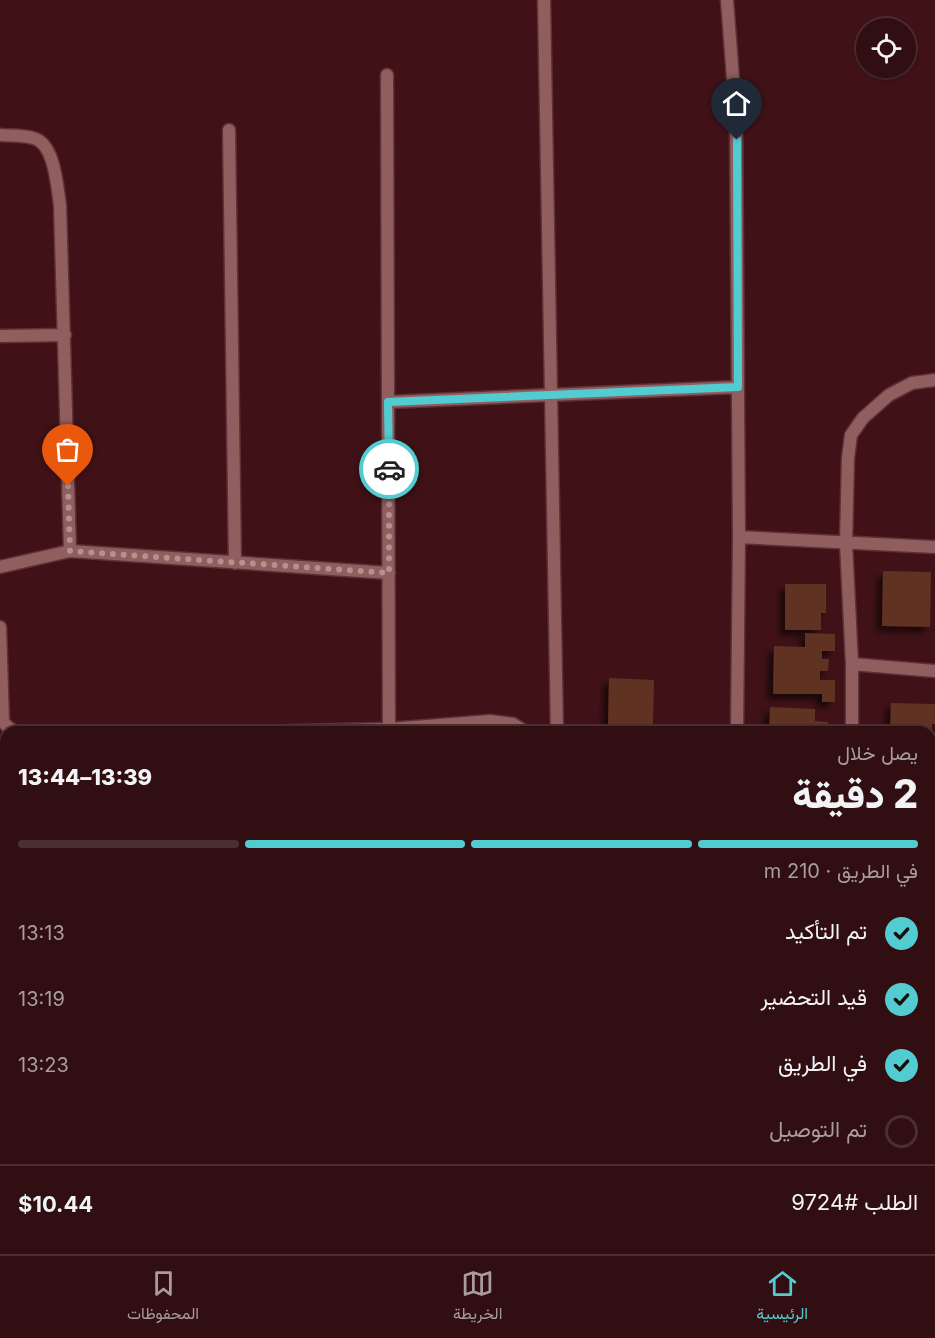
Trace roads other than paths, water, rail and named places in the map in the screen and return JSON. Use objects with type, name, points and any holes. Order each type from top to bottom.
[{"type":"street","points":[[544,0],[557,726]]},
{"type":"street","points":[[727,0],[736,118],[739,537],[737,726]]},
{"type":"street","points":[[387,75],[389,726]]},
{"type":"street","points":[[229,130],[235,563]]},
{"type":"street","points":[[0,135],[35,138],[44,144],[49,153],[60,205],[70,551]]},
{"type":"street","points":[[0,336],[65,335]]},
{"type":"street","points":[[852,726],[852,664],[846,543],[848,458],[851,435],[863,418],[889,395],[912,383],[935,380]]},
{"type":"street","points":[[388,402],[738,387]]},
{"type":"street","points":[[739,537],[935,547]]},
{"type":"street","points":[[0,567],[70,551],[389,573]]},
{"type":"street","points":[[0,627],[3,722],[7,726]]},
{"type":"street","points":[[852,664],[935,670]]},
{"type":"street","points":[[434,726],[490,721],[516,726]]}]
